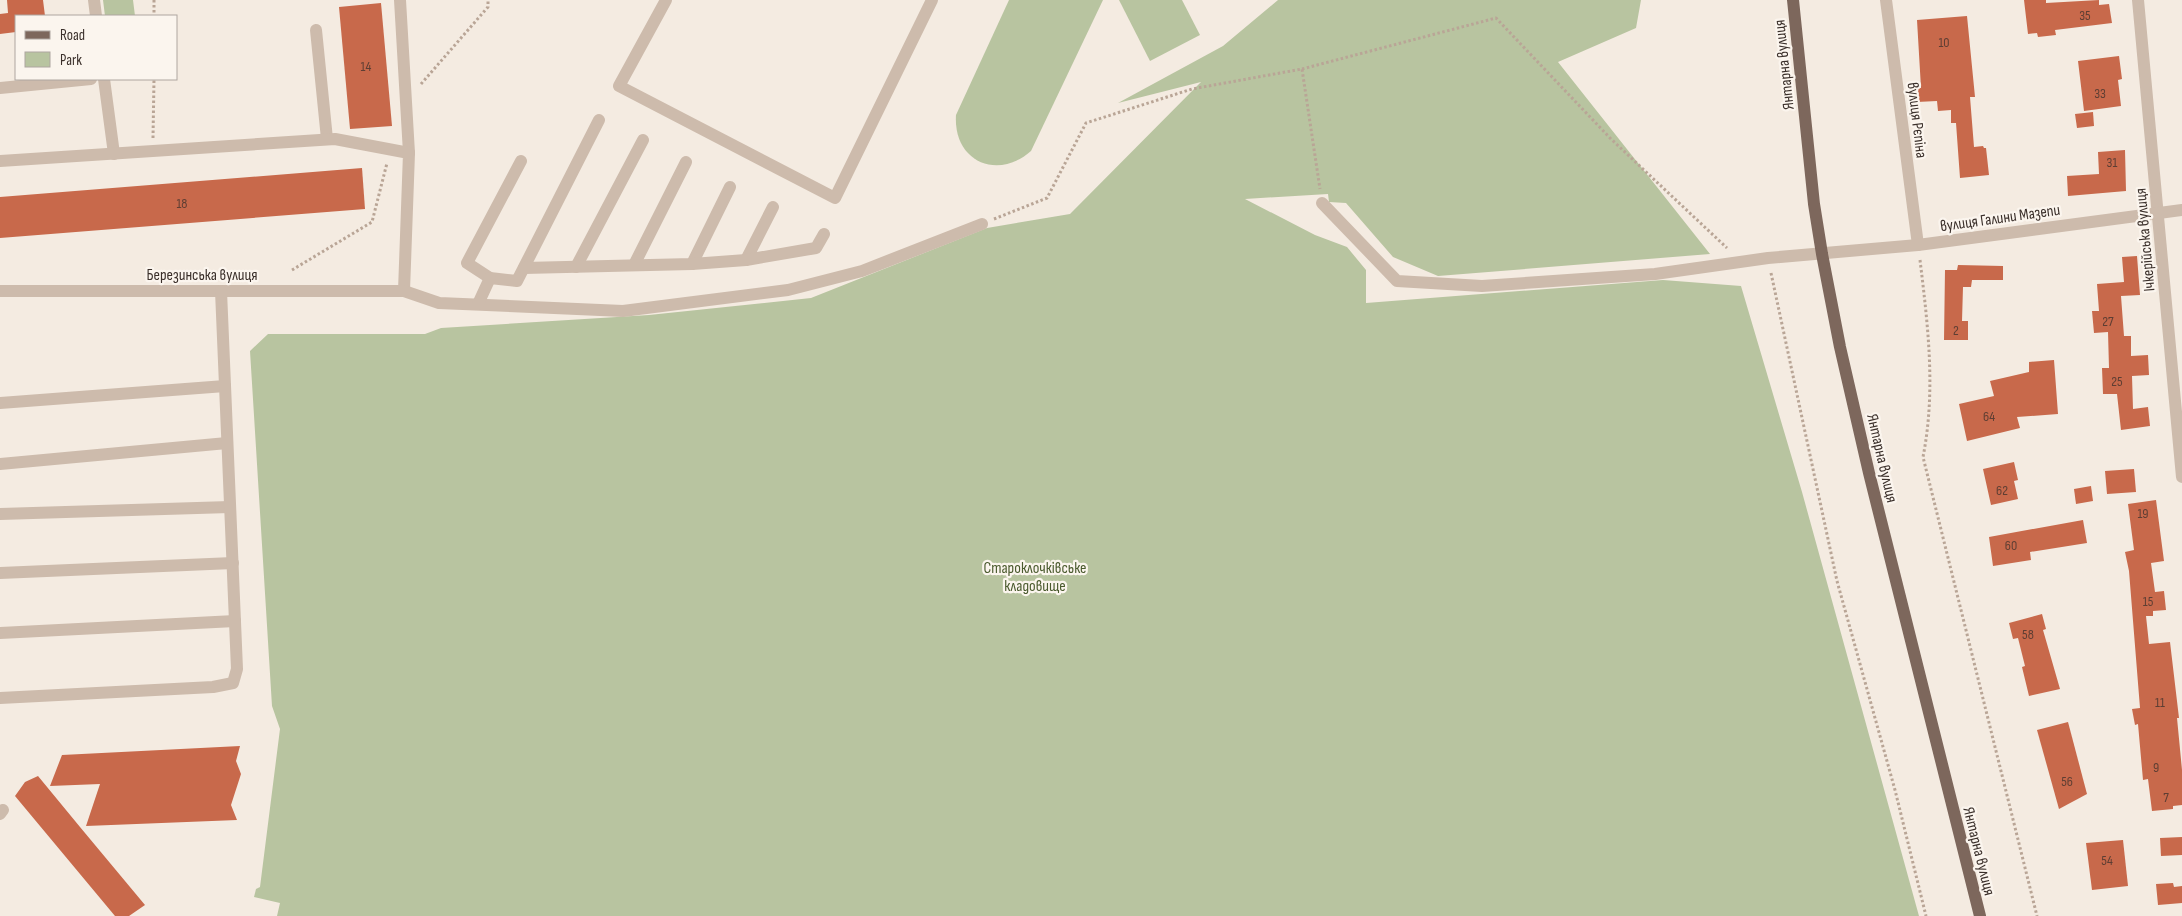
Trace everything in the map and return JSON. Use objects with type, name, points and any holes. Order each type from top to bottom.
[{"type":"main road","name":"Янтарна вулиця","points":[[1793,0],[1822,254],[1869,473],[1980,916]]},
{"type":"street","points":[[94,0],[96,15]]},
{"type":"street","points":[[400,0],[409,153],[404,291]]},
{"type":"street","points":[[666,0],[619,86],[835,198],[932,0]]},
{"type":"street","name":"вулиця Рєпіна","points":[[1886,0],[1918,245]]},
{"type":"street","name":"Ічкерійська вулиця","points":[[2138,0],[2182,477]]},
{"type":"street","points":[[316,30],[328,139]]},
{"type":"street","points":[[0,88],[81,80]]},
{"type":"street","points":[[104,80],[114,154]]},
{"type":"street","points":[[521,161],[467,263],[490,278],[517,281],[598,120]]},
{"type":"street","points":[[0,161],[335,138],[409,153]]},
{"type":"street","points":[[576,267],[643,140]]},
{"type":"street","points":[[634,266],[686,162]]},
{"type":"street","points":[[692,264],[730,187]]},
{"type":"street","name":"вулиця Галини Мазепи","points":[[1322,202],[1397,281],[1482,286],[1655,274],[1768,258],[1918,245],[2182,210]]},
{"type":"street","points":[[746,260],[773,207]]},
{"type":"street","name":"Березинська вулиця","points":[[0,290],[404,291],[439,303],[624,311],[788,290],[862,271],[982,224]]},
{"type":"street","points":[[524,268],[692,264],[746,260],[816,248],[824,234]]},
{"type":"street","points":[[478,304],[490,278]]},
{"type":"street","points":[[0,698],[213,687],[232,683],[237,669],[221,291]]},
{"type":"street","points":[[0,403],[225,386]]},
{"type":"street","points":[[0,464],[228,443]]},
{"type":"street","points":[[0,514],[230,507]]},
{"type":"street","points":[[0,573],[233,563]]},
{"type":"street","points":[[0,633],[235,621]]},
{"type":"path","points":[[154,0],[154,15]]},
{"type":"path","points":[[406,104],[415,90],[488,7],[488,0]]},
{"type":"path","points":[[982,224],[1047,198],[1086,123],[1192,89],[1302,69],[1496,18],[1611,140],[1742,262]]},
{"type":"path","points":[[1302,69],[1322,202]]},
{"type":"path","points":[[152,151],[154,80]]},
{"type":"path","points":[[292,270],[372,222],[390,150]]},
{"type":"path","points":[[1918,245],[1931,363],[1929,426],[1923,456],[2037,916]]},
{"type":"path","points":[[1768,258],[1837,581],[1897,799],[1926,916]]},
{"type":"green space","points":[[103,0],[133,0],[135,15],[105,15]]},
{"type":"green space","points":[[1009,0],[1103,0],[1031,151],[1018,160],[1005,165],[992,165],[980,162],[969,155],[957,131],[956,115]]},
{"type":"green space","points":[[1119,0],[1182,0],[1200,35],[1150,61]]},
{"type":"green space","name":"Староклочківське кладовище","points":[[1278,0],[1641,0],[1636,28],[1558,62],[1710,254],[1438,276],[1393,257],[1346,203],[1329,202],[1328,194],[1245,199],[1315,235],[1347,247],[1366,270],[1366,303],[1663,280],[1741,286],[1802,492],[1919,916],[277,916],[280,903],[254,897],[256,889],[260,887],[280,729],[272,706],[250,351],[268,334],[425,334],[441,328],[649,315],[811,298],[987,228],[1070,214],[1201,82],[1118,103],[1223,46]]},
{"type":"building","points":[[7,0],[43,0],[45,15],[15,15],[15,32],[0,34],[0,14],[8,13]]},
{"type":"building","points":[[2024,0],[2046,0],[2046,3],[2099,0],[2099,5],[2109,4],[2112,23],[2055,30],[2056,35],[2038,37],[2037,33],[2028,34]]},
{"type":"building","points":[[381,3],[392,126],[350,129],[339,7]]},
{"type":"building","points":[[1967,16],[1975,97],[1970,97],[1974,147],[1983,146],[1986,148],[1989,175],[1960,178],[1956,123],[1951,123],[1951,110],[1938,111],[1937,101],[1917,102],[1915,88],[1921,88],[1917,20]]},
{"type":"building","points":[[2119,56],[2122,79],[2118,80],[2121,106],[2084,111],[2078,61]]},
{"type":"building","points":[[2093,112],[2094,126],[2077,128],[2075,114]]},
{"type":"building","points":[[2125,150],[2126,191],[2068,196],[2067,176],[2099,174],[2098,152]]},
{"type":"building","points":[[362,168],[365,209],[0,238],[0,197]]},
{"type":"building","points":[[2137,256],[2140,295],[2121,296],[2124,336],[2131,336],[2131,356],[2148,355],[2149,375],[2132,376],[2133,409],[2148,407],[2150,426],[2121,430],[2117,394],[2103,394],[2102,368],[2109,368],[2108,332],[2094,333],[2092,311],[2099,311],[2097,284],[2124,282],[2122,257]]},
{"type":"building","points":[[1958,265],[2003,266],[2003,280],[1972,280],[1971,287],[1963,287],[1962,321],[1968,321],[1968,340],[1944,340],[1945,270],[1957,270]]},
{"type":"building","points":[[2054,360],[2058,414],[2017,417],[2020,428],[1967,441],[1959,404],[1994,396],[1990,381],[2029,372],[2029,362]]},
{"type":"building","points":[[2014,462],[2018,480],[2014,481],[2018,499],[1991,505],[1983,469]]},
{"type":"building","points":[[2134,469],[2136,492],[2107,494],[2105,471]]},
{"type":"building","points":[[2091,486],[2093,501],[2076,504],[2074,489]]},
{"type":"building","points":[[2156,500],[2164,561],[2151,563],[2155,592],[2164,591],[2166,610],[2153,611],[2153,616],[2146,616],[2149,644],[2170,642],[2179,718],[2177,718],[2182,770],[2182,805],[2173,806],[2173,809],[2152,811],[2148,779],[2143,780],[2138,724],[2135,725],[2132,709],[2140,708],[2129,571],[2125,552],[2134,550],[2128,504]]},
{"type":"building","points":[[2083,520],[2087,543],[2030,552],[2031,560],[1993,566],[1989,537]]},
{"type":"building","points":[[2042,614],[2046,629],[2043,630],[2060,689],[2029,696],[2022,667],[2025,666],[2018,638],[2013,639],[2009,623]]},
{"type":"building","points":[[2068,722],[2087,794],[2059,809],[2037,730]]},
{"type":"building","points":[[240,746],[236,761],[241,774],[231,805],[237,820],[86,826],[100,784],[50,786],[62,755]]},
{"type":"building","points":[[38,776],[145,905],[129,916],[115,916],[15,796],[25,782]]},
{"type":"building","points":[[2182,837],[2182,855],[2161,856],[2160,838]]},
{"type":"building","points":[[2123,840],[2128,886],[2092,890],[2086,843]]},
{"type":"building","points":[[2173,883],[2174,887],[2182,886],[2182,903],[2158,905],[2156,884]]}]
